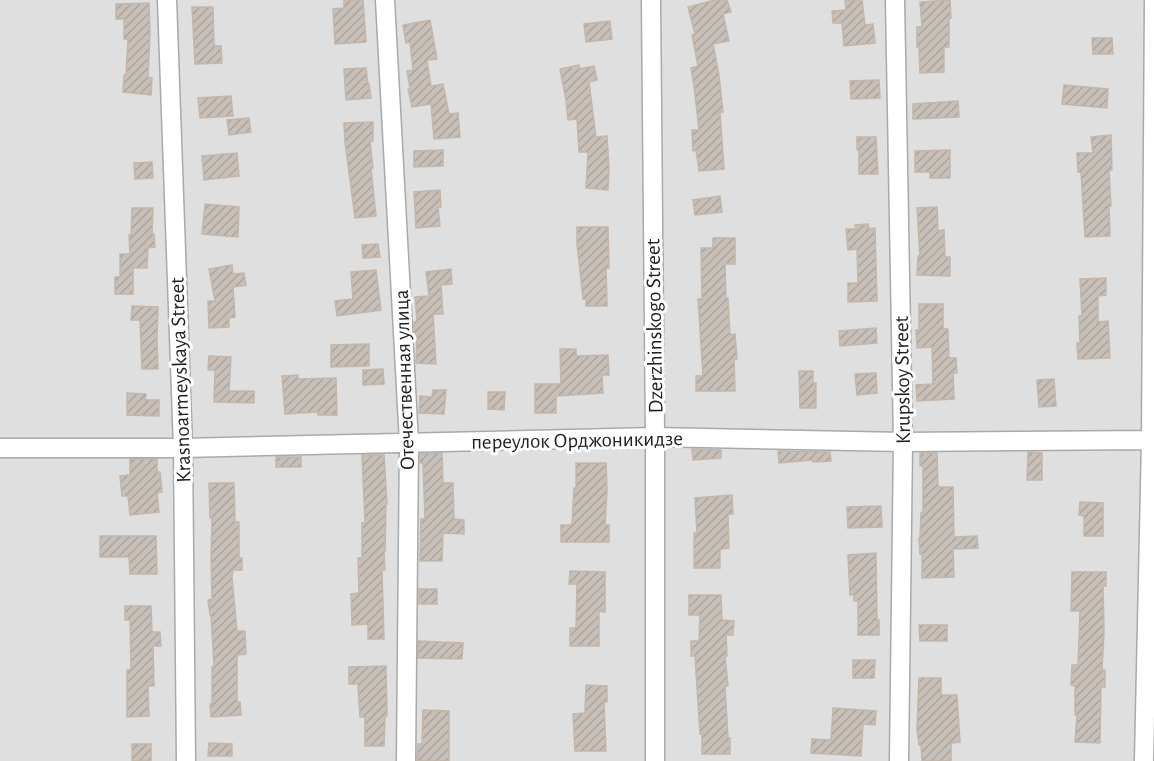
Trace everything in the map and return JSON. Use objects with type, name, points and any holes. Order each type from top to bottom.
[{"type":"street","name":"Krasnoarmeyskaya Street","points":[[167,0],[183,448],[186,761]]},
{"type":"street","name":"Отечественная улица","points":[[385,0],[409,443],[406,761]]},
{"type":"street","name":"Dzerzhinskogo Street","points":[[651,0],[655,761]]},
{"type":"street","name":"Krupskoy Street","points":[[895,0],[903,442],[899,761]]},
{"type":"street","points":[[1144,761],[1153,440],[1154,0]]},
{"type":"street","name":"переулок Орджоникидзе","points":[[0,448],[183,448],[655,437],[903,442],[1153,440]]},
{"type":"shaded area","points":[[0,0],[1154,0],[1154,761],[0,761]]},
{"type":"building","points":[[344,0],[363,0],[366,42],[335,44],[333,9],[344,8]]},
{"type":"building","points":[[715,0],[727,0],[731,12],[723,14],[729,41],[713,44],[723,112],[720,112],[724,169],[699,171],[696,150],[693,151],[692,130],[699,130],[691,68],[698,66],[692,35],[695,34],[688,7]]},
{"type":"building","points":[[845,0],[862,0],[865,25],[873,24],[875,43],[844,46],[842,23],[833,23],[832,11],[846,10]]},
{"type":"building","points":[[950,0],[949,47],[944,47],[944,72],[920,73],[917,27],[922,27],[920,2]]},
{"type":"building","points":[[149,3],[148,77],[152,78],[151,95],[123,92],[128,39],[124,39],[124,19],[116,19],[116,4]]},
{"type":"building","points":[[192,7],[213,7],[214,46],[221,46],[222,63],[195,64]]},
{"type":"building","points":[[430,20],[437,59],[427,60],[431,86],[443,84],[449,114],[458,113],[460,137],[434,139],[431,104],[412,107],[407,71],[413,70],[410,42],[406,43],[403,25]]},
{"type":"building","points":[[610,21],[612,39],[586,42],[584,24]]},
{"type":"building","points":[[1092,38],[1112,38],[1113,54],[1093,54]]},
{"type":"building","points":[[579,65],[580,69],[594,66],[597,80],[589,82],[596,137],[607,136],[608,190],[586,188],[588,152],[579,152],[577,119],[568,120],[560,69]]},
{"type":"building","points":[[366,68],[371,98],[346,100],[344,69]]},
{"type":"building","points":[[879,80],[880,98],[851,99],[850,81]]},
{"type":"building","points":[[1064,85],[1108,89],[1107,108],[1062,104]]},
{"type":"building","points":[[231,96],[233,116],[200,118],[198,98]]},
{"type":"building","points":[[958,101],[959,117],[913,119],[913,104]]},
{"type":"building","points":[[249,118],[251,132],[229,135],[227,120]]},
{"type":"building","points":[[373,122],[373,141],[370,142],[376,216],[355,218],[344,123]]},
{"type":"building","points":[[1111,135],[1110,236],[1085,237],[1081,172],[1078,172],[1077,153],[1093,153],[1091,137]]},
{"type":"building","points":[[857,137],[876,137],[878,174],[859,174]]},
{"type":"building","points":[[443,150],[443,166],[414,167],[414,151]]},
{"type":"building","points":[[950,150],[950,178],[930,178],[930,172],[915,172],[915,151]]},
{"type":"building","points":[[237,153],[239,176],[204,180],[202,156]]},
{"type":"building","points":[[152,162],[153,178],[135,179],[134,163]]},
{"type":"building","points":[[440,190],[441,207],[438,207],[440,226],[416,228],[414,192]]},
{"type":"building","points":[[720,196],[722,212],[695,215],[693,200]]},
{"type":"building","points":[[205,204],[239,207],[238,237],[202,234]]},
{"type":"building","points":[[937,207],[938,231],[944,230],[945,257],[950,257],[950,276],[917,275],[918,256],[920,256],[917,208]]},
{"type":"building","points":[[132,208],[153,208],[152,234],[154,234],[155,247],[148,248],[147,268],[133,268],[133,294],[115,294],[115,277],[120,277],[120,254],[130,254],[129,235],[131,235]]},
{"type":"building","points":[[868,224],[869,229],[875,228],[877,301],[848,302],[848,283],[858,283],[857,249],[848,250],[846,229],[856,229],[855,225]]},
{"type":"building","points":[[577,227],[608,227],[607,306],[586,306],[586,299],[583,299]]},
{"type":"building","points":[[713,238],[735,238],[735,264],[725,264],[730,335],[735,334],[737,359],[734,359],[735,391],[696,391],[696,376],[703,376],[698,299],[702,299],[701,248],[713,248]]},
{"type":"building","points":[[378,244],[380,257],[363,258],[362,245]]},
{"type":"building","points":[[232,265],[233,274],[244,273],[246,285],[233,287],[235,317],[229,318],[229,327],[209,328],[208,301],[215,301],[209,269]]},
{"type":"building","points":[[451,269],[452,284],[441,285],[443,314],[433,314],[436,364],[416,363],[415,297],[429,296],[426,272]]},
{"type":"building","points":[[376,270],[381,310],[337,316],[335,301],[353,299],[351,272]]},
{"type":"building","points":[[1106,278],[1106,295],[1098,296],[1098,322],[1108,321],[1110,358],[1078,359],[1079,316],[1082,316],[1080,279]]},
{"type":"building","points":[[919,304],[943,304],[943,329],[948,329],[949,358],[956,358],[957,373],[953,373],[954,399],[917,401],[916,385],[933,384],[932,347],[917,348],[916,330],[919,330]]},
{"type":"building","points":[[132,306],[158,307],[158,369],[142,369],[140,320],[131,320]]},
{"type":"building","points":[[876,328],[877,343],[840,346],[839,331]]},
{"type":"building","points":[[369,344],[369,366],[331,367],[331,345]]},
{"type":"building","points":[[560,349],[576,349],[576,356],[608,355],[609,375],[602,375],[603,393],[556,396],[556,413],[535,413],[535,384],[561,384]]},
{"type":"building","points":[[209,356],[231,357],[229,391],[254,391],[254,403],[214,402],[215,370],[208,370]]},
{"type":"building","points":[[383,369],[384,384],[363,385],[363,370]]},
{"type":"building","points":[[799,371],[813,371],[813,383],[816,383],[816,408],[800,408]]},
{"type":"building","points":[[876,373],[877,393],[857,395],[855,374]]},
{"type":"building","points":[[298,375],[298,379],[336,378],[337,415],[318,415],[318,412],[285,414],[282,376]]},
{"type":"building","points":[[1054,379],[1056,406],[1039,407],[1037,380]]},
{"type":"building","points":[[433,390],[446,390],[444,414],[419,413],[420,396],[432,397]]},
{"type":"building","points":[[488,392],[505,392],[504,410],[488,409]]},
{"type":"building","points":[[127,393],[146,394],[145,400],[159,400],[159,416],[127,415]]},
{"type":"building","points":[[692,449],[721,450],[721,458],[693,460]]},
{"type":"building","points":[[778,451],[830,452],[831,461],[779,463]]},
{"type":"building","points":[[1028,452],[1042,453],[1042,480],[1027,480]]},
{"type":"building","points":[[442,453],[443,483],[453,483],[454,519],[464,520],[464,534],[443,533],[442,561],[420,561],[421,519],[425,519],[423,463],[420,463],[420,454]]},
{"type":"building","points":[[920,453],[937,453],[938,487],[953,487],[954,537],[977,536],[978,548],[953,549],[954,577],[922,578],[919,538],[921,513],[923,513],[923,466],[920,466]]},
{"type":"building","points":[[362,455],[384,455],[387,504],[385,570],[382,570],[384,639],[368,639],[368,624],[352,625],[351,594],[359,593],[358,558],[362,558],[362,523],[365,523]]},
{"type":"building","points":[[276,457],[301,457],[301,467],[276,467]]},
{"type":"building","points":[[130,459],[157,459],[157,472],[160,472],[162,492],[157,493],[159,512],[130,515],[128,496],[122,496],[120,476],[130,475]]},
{"type":"building","points":[[576,463],[606,463],[605,525],[609,525],[609,542],[561,542],[561,525],[572,525]]},
{"type":"building","points":[[209,483],[234,483],[235,522],[239,522],[239,558],[242,558],[242,570],[233,570],[232,577],[237,631],[245,631],[246,654],[237,655],[237,702],[240,702],[241,715],[211,717],[212,667],[214,667],[208,600],[212,599],[212,518],[210,518]]},
{"type":"building","points":[[732,495],[733,514],[728,514],[729,548],[720,549],[720,568],[694,568],[694,533],[697,533],[695,498]]},
{"type":"building","points":[[1080,502],[1103,503],[1103,536],[1084,536],[1084,516],[1079,515]]},
{"type":"building","points":[[881,506],[882,527],[848,528],[847,507]]},
{"type":"building","points":[[100,536],[156,536],[157,574],[130,574],[129,557],[100,557]]},
{"type":"building","points":[[876,553],[879,635],[858,635],[858,601],[854,601],[854,595],[850,595],[848,555]]},
{"type":"building","points":[[570,571],[605,572],[605,612],[599,611],[599,646],[570,646],[570,628],[576,628],[577,584],[569,584]]},
{"type":"building","points":[[1072,572],[1106,572],[1106,586],[1103,586],[1102,670],[1105,670],[1105,687],[1101,687],[1100,743],[1075,742],[1077,715],[1075,715],[1075,686],[1071,685],[1072,665],[1078,665],[1080,611],[1071,611]]},
{"type":"building","points":[[419,589],[437,589],[437,604],[419,604]]},
{"type":"building","points":[[689,595],[721,595],[722,620],[734,621],[733,635],[726,635],[727,656],[725,656],[730,754],[702,754],[695,656],[691,656],[691,641],[699,641],[700,615],[689,615]]},
{"type":"building","points":[[125,606],[151,606],[152,632],[160,632],[161,646],[153,646],[154,686],[148,686],[149,716],[127,717],[127,670],[131,669],[130,620],[125,620]]},
{"type":"building","points":[[919,625],[947,625],[947,641],[920,641]]},
{"type":"building","points":[[418,641],[463,643],[462,659],[418,658]]},
{"type":"building","points":[[853,660],[875,660],[874,678],[853,678]]},
{"type":"building","points":[[386,666],[387,716],[385,716],[384,746],[365,746],[365,717],[360,717],[358,684],[349,684],[349,667]]},
{"type":"building","points":[[919,678],[941,678],[941,695],[957,695],[960,742],[951,743],[951,761],[922,761],[917,729]]},
{"type":"building","points":[[586,685],[607,686],[607,702],[604,702],[606,751],[575,751],[573,714],[585,713]]},
{"type":"building","points":[[833,708],[876,711],[875,725],[863,724],[861,756],[811,753],[812,739],[831,740]]},
{"type":"building","points":[[423,710],[449,711],[449,761],[417,761],[418,744],[422,744]]},
{"type":"building","points":[[209,743],[232,744],[232,756],[208,756]]},
{"type":"building","points":[[132,744],[151,744],[151,761],[132,761]]}]
